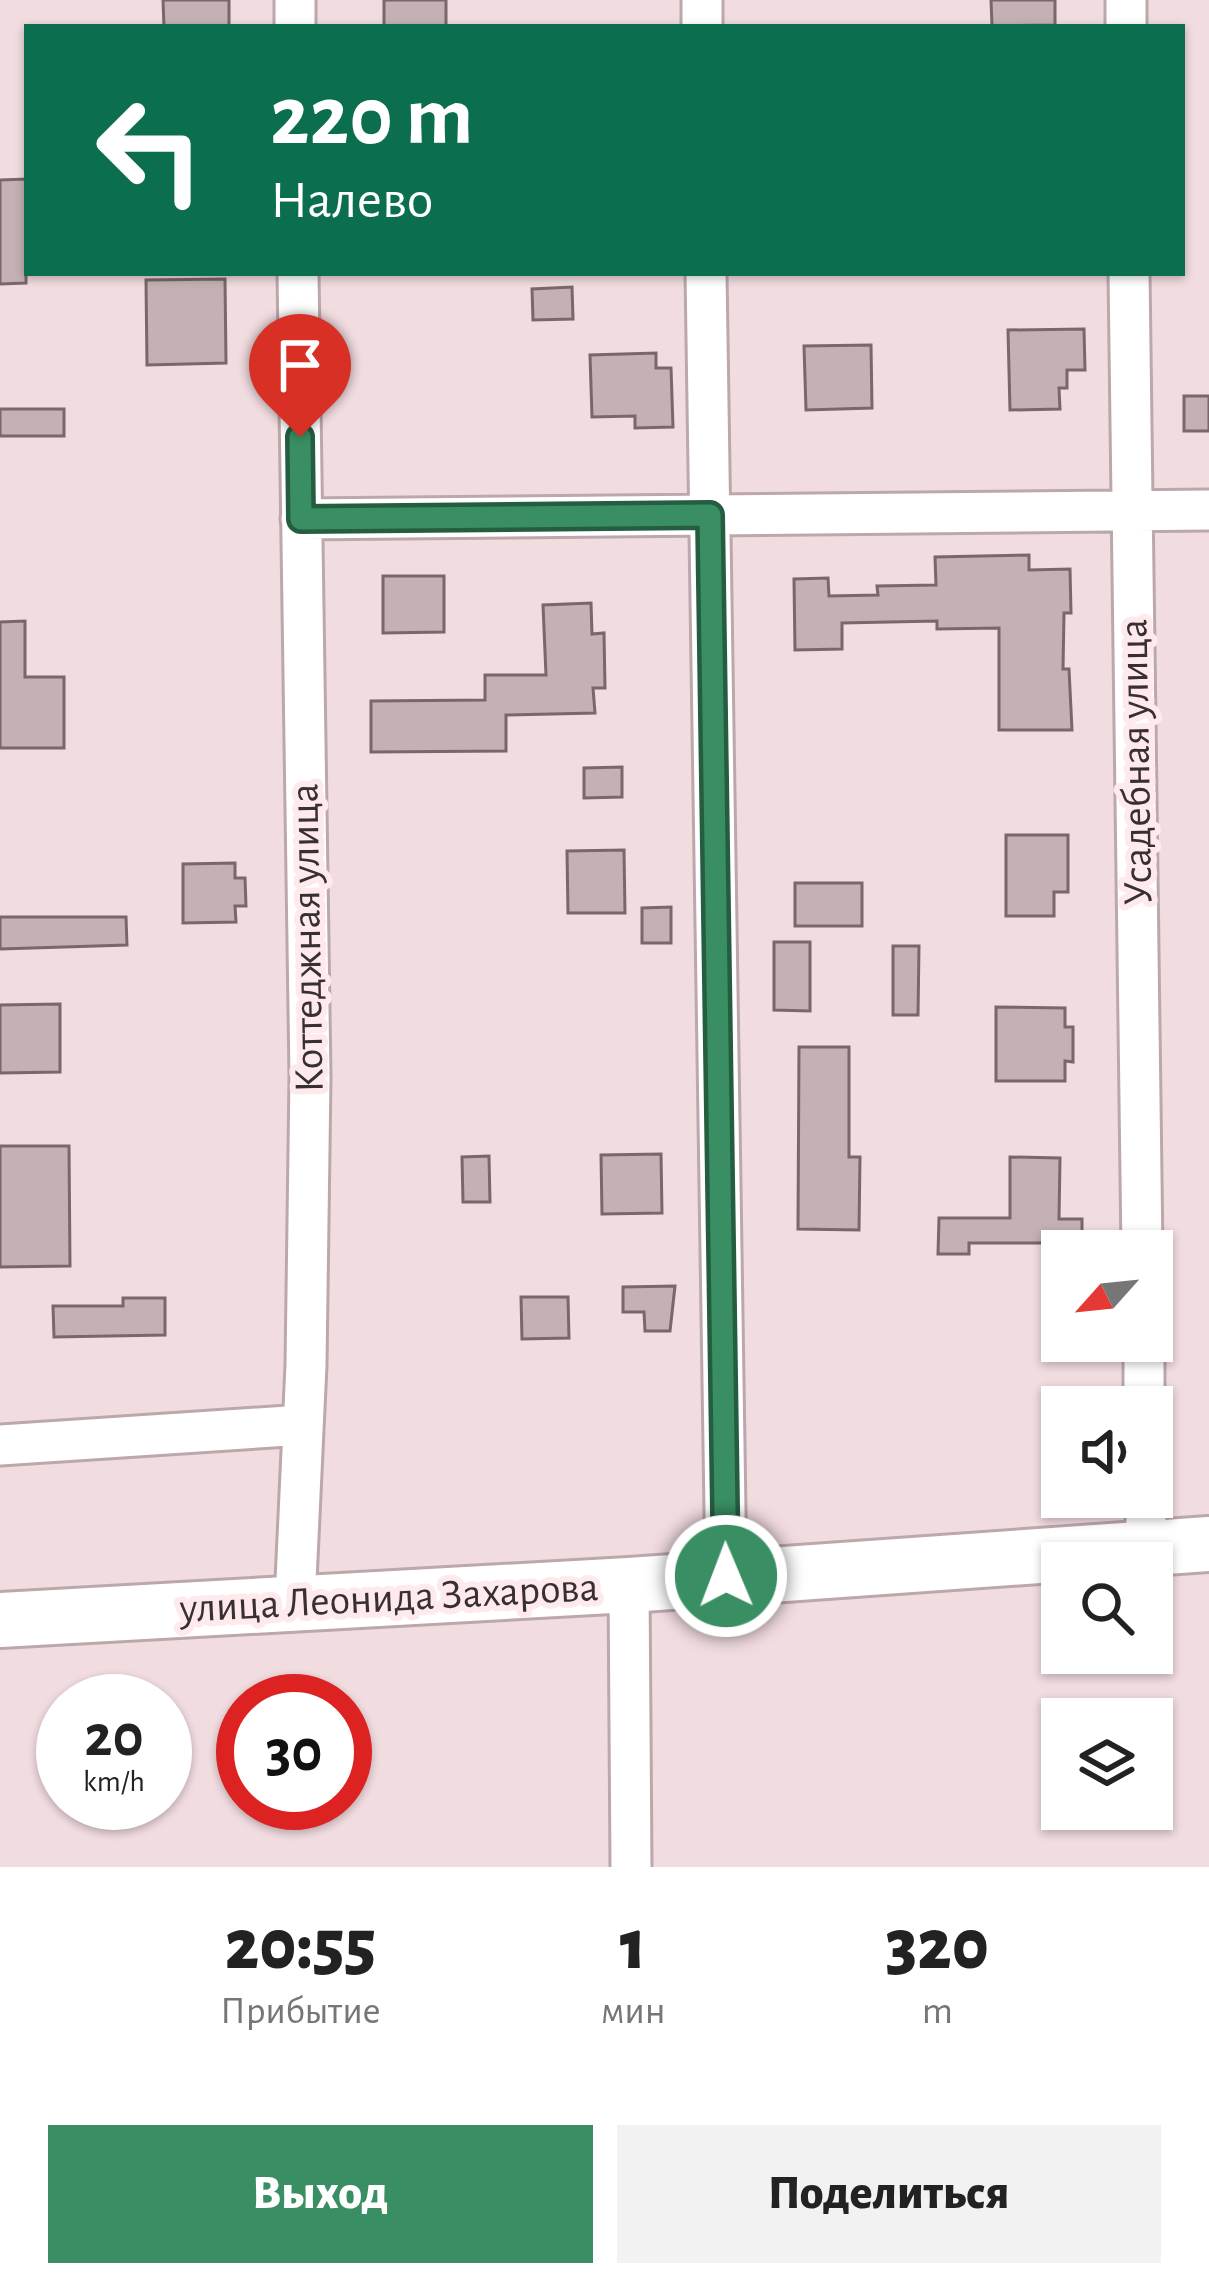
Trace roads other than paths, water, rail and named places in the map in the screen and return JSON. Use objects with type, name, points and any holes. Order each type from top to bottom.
[{"type":"main road","name":"улица Леонида Захарова","points":[[0,1620],[629,1585],[1146,1523],[1209,1544]]},
{"type":"street","name":"Коттеджная улица","points":[[295,1602],[310,1078],[298,276]]},
{"type":"street","points":[[706,276],[726,1576]]},
{"type":"street","name":"Усадебная улица","points":[[1129,276],[1142,1230]]},
{"type":"street","points":[[301,519],[1209,510]]},
{"type":"street","points":[[0,1445],[303,1424]]},
{"type":"street","points":[[629,1585],[631,1867]]}]
